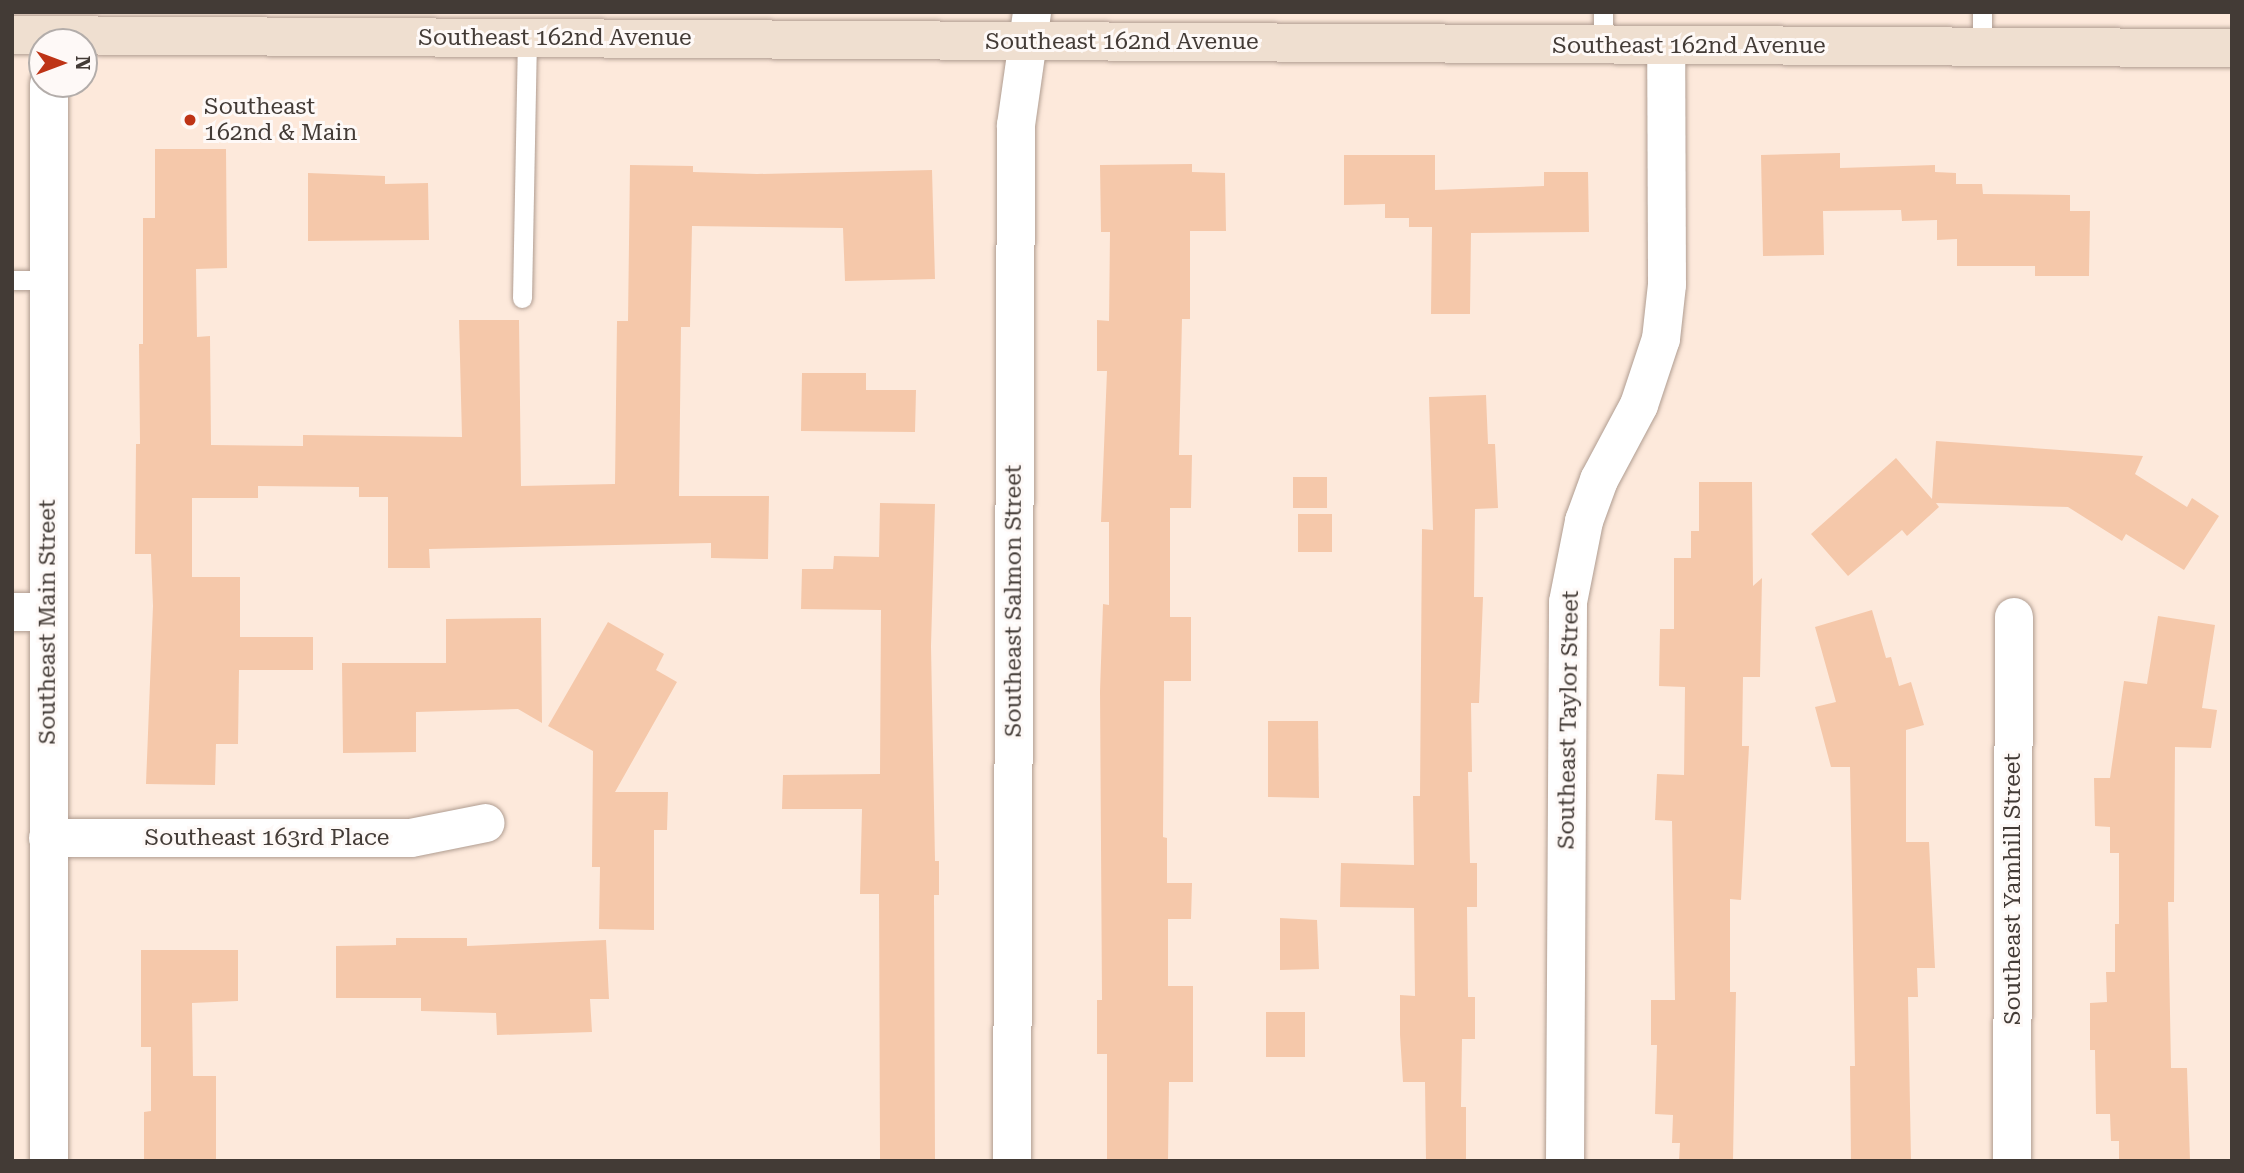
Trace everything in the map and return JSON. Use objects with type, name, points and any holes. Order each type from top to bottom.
[{"type":"main road","name":"Southeast 162nd Avenue","points":[[98,32],[527,38],[1030,27],[1603,29],[1666,46],[1982,30],[2232,48]]},
{"type":"street","name":"Southeast Salmon Street","points":[[1012,1161],[1016,125],[1030,27]]},
{"type":"street","name":"Southeast Taylor Street","points":[[1565,1161],[1568,602],[1584,521],[1599,480],[1639,405],[1661,339],[1667,285],[1666,46]]},
{"type":"street","name":"Southeast Main Street","points":[[48,98],[30,280],[30,612],[48,838],[49,1161]]},
{"type":"street","name":"Southeast Yamhill Street","points":[[2012,1161],[2014,617]]},
{"type":"street","name":"Southeast 163rd Place","points":[[48,838],[411,838],[486,823]]},
{"type":"lane","points":[[522,298],[527,38]]},
{"type":"building","points":[[155,149],[226,149],[227,268],[196,269],[197,337],[210,336],[211,445],[303,446],[303,435],[462,437],[459,320],[519,320],[521,486],[615,484],[617,321],[628,321],[630,165],[693,166],[693,172],[757,174],[932,170],[935,279],[845,281],[843,228],[692,226],[690,327],[681,327],[679,496],[769,496],[768,559],[711,558],[711,543],[429,549],[430,568],[388,568],[388,497],[359,497],[359,487],[258,486],[258,498],[192,498],[192,577],[240,577],[240,637],[313,637],[313,670],[239,670],[238,744],[216,744],[215,785],[146,784],[153,606],[151,554],[135,554],[136,444],[140,444],[139,344],[143,344],[143,218],[155,218]]},
{"type":"building","points":[[1840,153],[1840,168],[1935,165],[1935,172],[1956,173],[1956,184],[1982,184],[1983,194],[2070,195],[2070,211],[2090,211],[2089,276],[2035,276],[2035,266],[1957,266],[1957,239],[1937,240],[1937,220],[1902,221],[1901,210],[1823,211],[1824,255],[1763,256],[1761,155]]},
{"type":"building","points":[[1344,155],[1435,155],[1435,190],[1544,186],[1544,172],[1588,172],[1589,232],[1471,233],[1470,314],[1431,314],[1432,227],[1409,227],[1409,218],[1385,218],[1385,204],[1344,205]]},
{"type":"building","points":[[1192,164],[1192,172],[1225,173],[1226,231],[1190,231],[1190,319],[1182,319],[1179,455],[1192,455],[1191,508],[1170,508],[1170,617],[1191,617],[1191,681],[1164,681],[1163,837],[1167,838],[1167,883],[1192,883],[1191,919],[1168,919],[1168,986],[1193,986],[1193,1082],[1169,1082],[1168,1161],[1107,1161],[1107,1054],[1097,1054],[1097,1000],[1102,1000],[1100,691],[1103,604],[1109,605],[1109,522],[1101,522],[1107,371],[1097,371],[1097,320],[1109,321],[1110,232],[1101,232],[1100,165]]},
{"type":"building","points":[[308,173],[385,176],[385,184],[428,183],[429,240],[308,241]]},
{"type":"building","points":[[802,373],[866,373],[866,390],[916,390],[915,432],[801,431]]},
{"type":"building","points":[[1486,395],[1488,444],[1495,444],[1498,508],[1475,509],[1474,597],[1483,597],[1479,703],[1471,703],[1472,772],[1468,772],[1470,863],[1477,863],[1477,907],[1467,907],[1468,997],[1475,997],[1475,1039],[1462,1039],[1461,1107],[1466,1107],[1466,1161],[1426,1161],[1425,1082],[1403,1082],[1400,1035],[1400,995],[1415,996],[1414,908],[1340,907],[1341,863],[1414,865],[1413,796],[1420,796],[1422,529],[1433,530],[1429,397]]},
{"type":"building","points":[[1936,441],[2143,456],[2135,474],[2187,507],[2192,498],[2219,516],[2184,570],[2126,534],[2122,541],[2068,507],[1936,503],[1939,507],[1907,536],[1902,530],[1848,576],[1811,534],[1896,458],[1932,499]]},
{"type":"building","points":[[1293,477],[1327,477],[1327,508],[1293,508]]},
{"type":"building","points":[[1699,482],[1752,482],[1753,586],[1762,578],[1760,677],[1743,677],[1742,746],[1749,746],[1741,900],[1730,899],[1730,992],[1736,992],[1733,1161],[1679,1161],[1680,1143],[1672,1143],[1673,1115],[1655,1114],[1657,1045],[1651,1045],[1651,1000],[1675,1000],[1672,821],[1655,820],[1657,774],[1684,775],[1685,687],[1659,686],[1660,629],[1674,629],[1674,558],[1691,558],[1691,531],[1699,531]]},
{"type":"building","points":[[880,503],[935,504],[931,646],[935,861],[939,861],[939,895],[934,895],[935,1161],[880,1161],[879,894],[860,894],[862,809],[782,809],[783,775],[880,774],[881,610],[801,609],[802,569],[833,569],[834,556],[879,557]]},
{"type":"building","points":[[1298,514],[1332,514],[1332,552],[1298,552]]},
{"type":"building","points":[[1872,610],[1886,658],[1891,657],[1899,686],[1911,682],[1924,725],[1906,730],[1906,842],[1929,842],[1935,968],[1917,968],[1918,997],[1908,997],[1911,1161],[1851,1161],[1850,1066],[1855,1066],[1850,767],[1831,767],[1815,707],[1836,702],[1815,627]]},
{"type":"building","points":[[2158,616],[2215,625],[2202,708],[2217,710],[2211,748],[2175,747],[2174,902],[2168,902],[2171,1068],[2187,1068],[2190,1161],[2119,1161],[2119,1141],[2111,1141],[2110,1114],[2096,1114],[2095,1050],[2090,1050],[2090,1003],[2107,1002],[2106,972],[2115,972],[2115,924],[2119,924],[2119,853],[2110,853],[2110,827],[2095,826],[2094,778],[2110,778],[2124,681],[2147,684]]},
{"type":"building","points":[[541,618],[542,723],[518,709],[416,712],[416,752],[343,753],[342,663],[446,663],[446,619]]},
{"type":"building","points":[[608,622],[664,654],[656,670],[677,682],[615,792],[668,792],[667,830],[654,830],[654,930],[599,929],[600,867],[592,867],[593,751],[548,726]]},
{"type":"building","points":[[1268,721],[1318,721],[1319,798],[1268,797]]},
{"type":"building","points":[[1280,918],[1317,920],[1319,969],[1280,970]]},
{"type":"building","points":[[396,938],[467,938],[467,946],[606,940],[609,999],[590,999],[592,1032],[497,1035],[496,1013],[421,1011],[421,998],[336,998],[336,946],[396,945]]},
{"type":"building","points":[[141,950],[238,950],[238,1001],[192,1003],[193,1076],[216,1076],[216,1161],[144,1161],[144,1112],[151,1111],[151,1047],[141,1047]]},
{"type":"building","points":[[1266,1012],[1305,1012],[1305,1057],[1266,1057]]},
{"type":"place","name":"Southeast 162nd & Main","points":[[190,120]]}]
